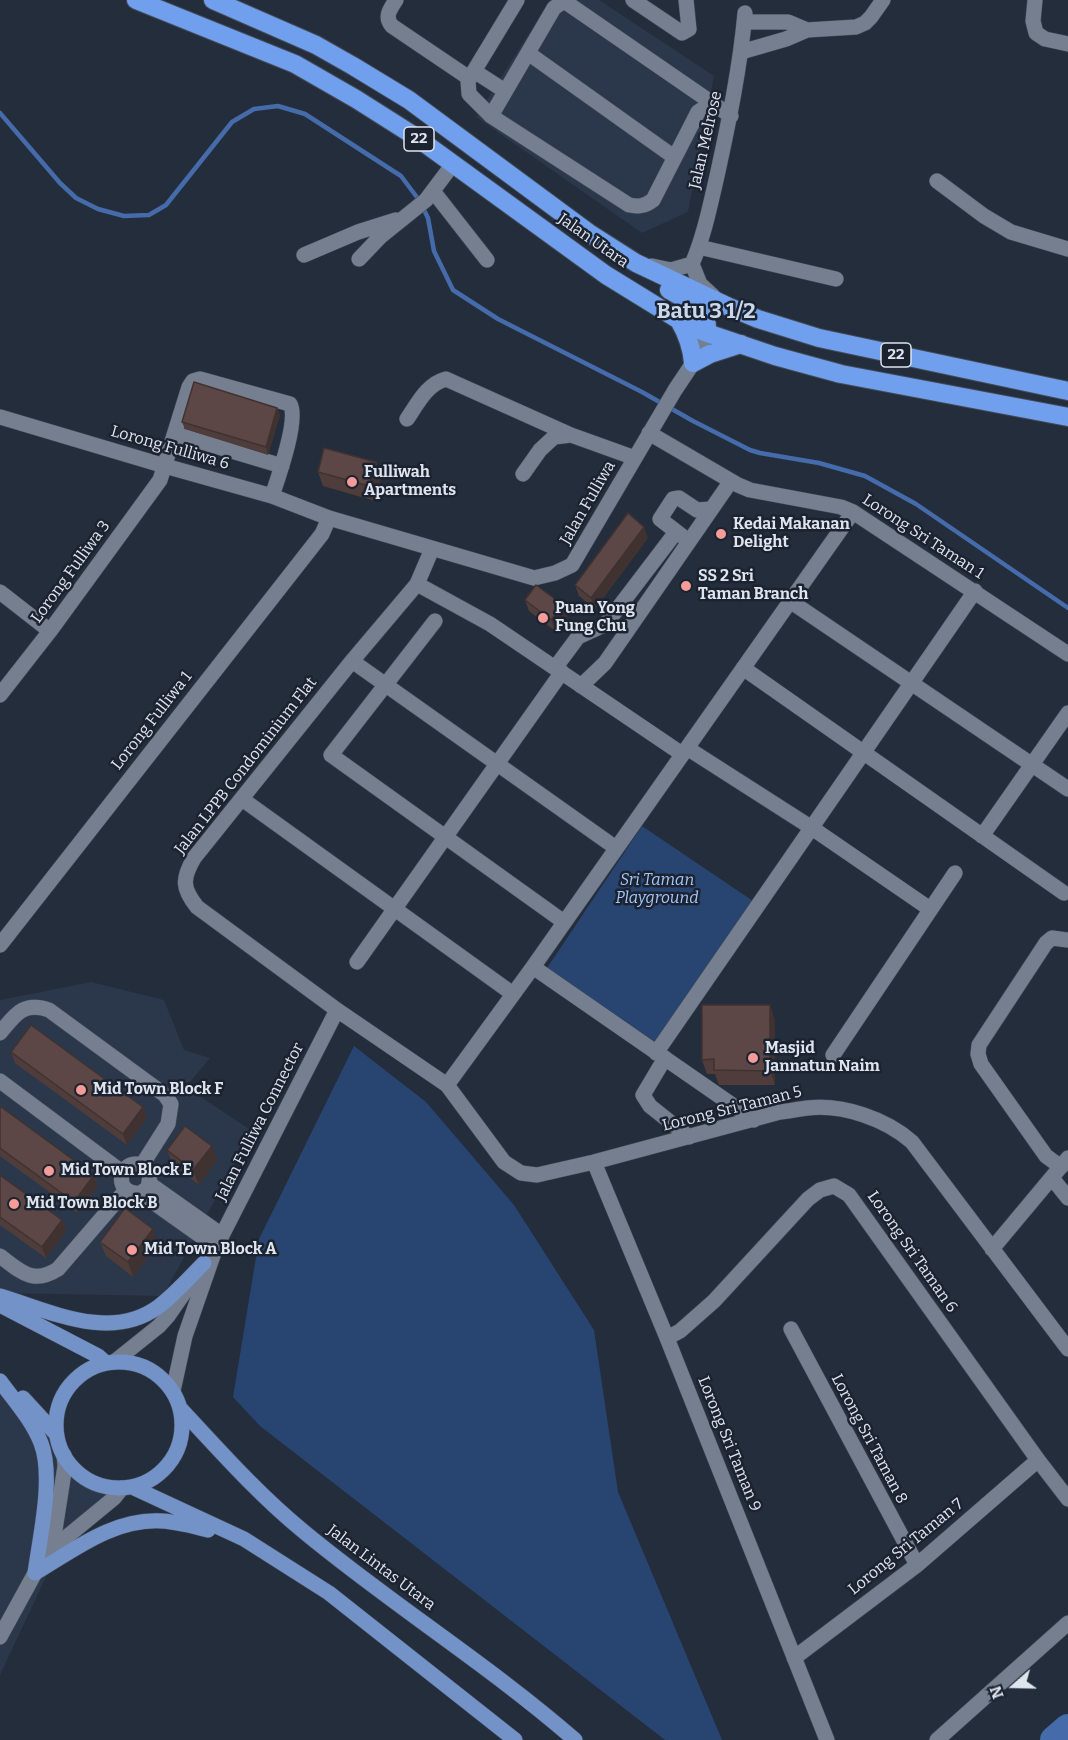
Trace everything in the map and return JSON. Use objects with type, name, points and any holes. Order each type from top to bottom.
[{"type":"highway","name":"Jalan Utara","points":[[136,0],[295,64],[416,137],[606,275],[679,320],[707,333],[775,356],[841,374],[1068,417]]},
{"type":"highway","name":"Jalan Utara","points":[[213,0],[316,45],[410,100],[589,233],[636,263],[727,306],[758,319],[819,338],[1068,391]]},
{"type":"highway","points":[[636,263],[659,284],[696,307],[705,317],[708,326],[707,333]]},
{"type":"highway","points":[[679,320],[693,351],[693,363],[710,354],[741,344]]},
{"type":"main road","points":[[0,1296],[89,1323],[126,1323],[158,1307],[204,1263]]},
{"type":"main road","points":[[0,1305],[110,1362]]},
{"type":"main road","points":[[127,1488],[151,1480],[167,1467],[178,1449],[182,1429],[180,1408],[172,1391],[162,1378],[148,1368],[131,1363],[110,1362],[84,1372],[67,1389],[57,1411],[57,1436],[64,1455],[79,1473],[99,1485],[127,1488],[244,1539],[329,1593],[515,1740]]},
{"type":"main road","points":[[0,1373],[57,1436]]},
{"type":"main road","points":[[0,1381],[41,1443],[45,1461],[47,1482],[35,1573]]},
{"type":"main road","name":"Jalan Lintas Utara","points":[[180,1408],[247,1480],[303,1531],[539,1708],[575,1740]]},
{"type":"main road","points":[[35,1573],[100,1534],[142,1521],[184,1524],[244,1539]]},
{"type":"street","points":[[396,0],[387,18],[392,27],[472,75],[505,91]]},
{"type":"street","points":[[517,0],[472,75],[467,88],[469,94],[491,116],[629,205],[638,207],[653,200],[694,118],[702,108],[716,106]]},
{"type":"street","points":[[642,3],[677,31],[686,32],[689,24],[686,0]]},
{"type":"street","name":"Jalan Melrose","points":[[693,264],[731,116],[744,17],[788,22],[807,30],[856,27],[871,18],[883,0]]},
{"type":"street","points":[[1035,0],[1033,21],[1036,33],[1045,39],[1068,44]]},
{"type":"street","points":[[491,116],[554,8],[561,3],[567,3],[731,116]]},
{"type":"street","points":[[741,52],[786,39],[807,30]]},
{"type":"street","points":[[528,53],[674,157]]},
{"type":"street","points":[[691,89],[696,104],[694,118]]},
{"type":"street","points":[[358,259],[380,237],[420,204],[453,164]]},
{"type":"street","points":[[937,181],[984,216],[1011,232],[1068,249]]},
{"type":"street","points":[[304,255],[420,204]]},
{"type":"street","points":[[420,204],[487,260]]},
{"type":"street","points":[[699,247],[836,279]]},
{"type":"street","points":[[636,263],[671,270],[693,264],[700,284],[727,306]]},
{"type":"street","name":"Jalan Fulliwa","points":[[329,518],[534,578],[555,573],[573,565],[660,415],[693,363],[707,333]]},
{"type":"street","name":"Lorong Fulliwa 3","points":[[0,695],[50,631],[160,480],[189,387],[193,381],[200,379],[290,404],[294,415],[282,466]]},
{"type":"street","points":[[407,419],[429,388],[438,381],[446,379],[570,435],[635,458]]},
{"type":"street","name":"Lorong Fulliwa 6","points":[[0,417],[272,496],[329,518]]},
{"type":"street","name":"Lorong Sri Taman 1","points":[[650,433],[750,490],[841,507],[853,512],[1068,654]]},
{"type":"street","points":[[175,434],[282,466],[272,496]]},
{"type":"street","points":[[523,474],[540,450],[554,437],[570,435]]},
{"type":"street","points":[[357,962],[497,764],[578,637],[602,626],[609,620],[682,536],[711,509],[731,481]]},
{"type":"street","points":[[682,536],[660,519],[676,497],[697,510],[711,509]]},
{"type":"street","points":[[447,1085],[533,967],[853,512]]},
{"type":"street","name":"Lorong Fulliwa 1","points":[[0,945],[322,534],[329,518]]},
{"type":"street","points":[[581,686],[605,663],[682,536]]},
{"type":"street","name":"Jalan LPPB Condominium Flat","points":[[432,549],[417,584],[352,661],[194,858],[187,870],[186,893],[197,907],[337,1010],[447,1085]]},
{"type":"street","points":[[417,584],[490,624],[581,686],[812,828],[930,909]]},
{"type":"street","points":[[689,1137],[650,1106],[643,1095],[661,1056],[812,828],[975,591]]},
{"type":"street","points":[[0,592],[50,631]]},
{"type":"street","points":[[790,602],[1068,789]]},
{"type":"street","points":[[435,621],[331,755],[564,922]]},
{"type":"street","points":[[352,661],[616,848]]},
{"type":"street","points":[[743,668],[1064,893]]},
{"type":"street","points":[[982,836],[1068,713]]},
{"type":"street","points":[[242,799],[513,994]]},
{"type":"street","points":[[833,1055],[955,873]]},
{"type":"street","points":[[1068,940],[1052,939],[1046,944],[979,1045],[978,1054],[981,1065],[1046,1156],[1060,1168],[1068,1198]]},
{"type":"street","points":[[533,967],[754,1120]]},
{"type":"street","points":[[0,1034],[19,1011],[38,1006],[49,1010],[165,1095],[171,1104],[168,1124],[142,1165]]},
{"type":"street","name":"Jalan Fulliwa Connector","points":[[110,1362],[146,1338],[168,1316],[217,1244],[337,1010]]},
{"type":"street","points":[[0,1081],[122,1172]]},
{"type":"street","name":"Lorong Sri Taman 5","points":[[447,1085],[504,1162],[529,1175],[594,1162],[780,1112],[810,1107],[860,1115],[889,1126],[912,1142],[1068,1349]]},
{"type":"street","name":"Lorong Sri Taman 9","points":[[594,1162],[667,1338],[827,1740]]},
{"type":"street","points":[[0,1256],[22,1272],[35,1277],[47,1276],[58,1269],[139,1189],[150,1175],[142,1165],[138,1164],[129,1166],[122,1172],[121,1182],[139,1189],[217,1244]]},
{"type":"street","points":[[992,1249],[1060,1168]]},
{"type":"street","name":"Lorong Sri Taman 6","points":[[667,1338],[680,1331],[714,1301],[808,1198],[820,1190],[834,1186],[849,1195],[1068,1499]]},
{"type":"street","name":"Jalan Fulliwa Connector","points":[[172,1391],[185,1336],[217,1244]]},
{"type":"street","name":"Lorong Sri Taman 8","points":[[790,1329],[916,1565]]},
{"type":"street","points":[[52,1549],[65,1466],[64,1455]]},
{"type":"street","name":"Lorong Sri Taman 7","points":[[794,1658],[916,1565],[1038,1460]]},
{"type":"street","points":[[0,1637],[35,1573],[52,1549],[127,1488]]},
{"type":"street","points":[[937,1740],[1068,1623]]},
{"type":"shaded area","points":[[550,0],[599,0],[714,76],[688,212],[642,233],[476,117]]},
{"type":"shaded area","points":[[91,982],[164,1000],[184,1050],[210,1058],[186,1087],[252,1131],[163,1296],[0,1293],[0,1000]]},
{"type":"shaded area","points":[[0,1388],[81,1472],[127,1491],[60,1547],[0,1675]]},
{"type":"green space","name":"Sri Taman Playground","points":[[642,826],[753,901],[657,1043],[547,968]]},
{"type":"green space","points":[[354,1046],[426,1102],[514,1205],[594,1330],[618,1492],[722,1740],[665,1740],[260,1426],[233,1397],[259,1239]]},
{"type":"building","points":[[194,382],[277,408],[266,447],[182,422]]},
{"type":"building","points":[[324,448],[376,462],[369,486],[318,472]]},
{"type":"building","points":[[628,513],[644,527],[591,598],[575,585]]},
{"type":"building","points":[[536,585],[563,605],[551,620],[525,600]]},
{"type":"building","points":[[702,1005],[770,1005],[770,1071],[714,1070],[714,1059],[702,1060]]},
{"type":"building","name":"Mid Town Block F","points":[[31,1025],[143,1107],[123,1134],[11,1052]]},
{"type":"building","name":"Mid Town Block E","points":[[0,1106],[94,1175],[74,1202],[0,1148]]},
{"type":"building","points":[[185,1126],[212,1146],[193,1170],[167,1150]]},
{"type":"building","name":"Mid Town Block B","points":[[0,1175],[62,1220],[42,1247],[0,1217]]},
{"type":"building","points":[[125,1208],[153,1229],[128,1262],[100,1242]]},
{"type":"waterway","points":[[0,113],[60,183],[76,198],[98,209],[124,216],[149,215],[166,205],[232,122],[254,109],[278,106],[305,114],[401,176],[419,200]]},
{"type":"waterway","points":[[423,208],[428,218],[434,251],[453,290],[498,319],[750,450],[819,463],[865,476],[916,504],[1068,608]]},
{"type":"waterway","points":[[1054,1740],[1068,1728]]},
{"type":"place","name":"Fulliwah Apartments","points":[[352,482]]},
{"type":"place","name":"Kedai Makanan Delight","points":[[721,534]]},
{"type":"place","name":"SS 2 Sri Taman Branch","points":[[686,586]]},
{"type":"place","name":"Puan Yong Fung Chu","points":[[543,618]]},
{"type":"place","name":"Masjid Jannatun Naim","points":[[753,1058]]},
{"type":"place","name":"Mid Town Block F","points":[[81,1090]]},
{"type":"place","name":"Mid Town Block E","points":[[49,1171]]},
{"type":"place","name":"Mid Town Block B","points":[[14,1204]]},
{"type":"place","name":"Mid Town Block A","points":[[132,1250]]},
{"type":"district","name":"Batu 3 1/2","points":[[706,312]]}]
